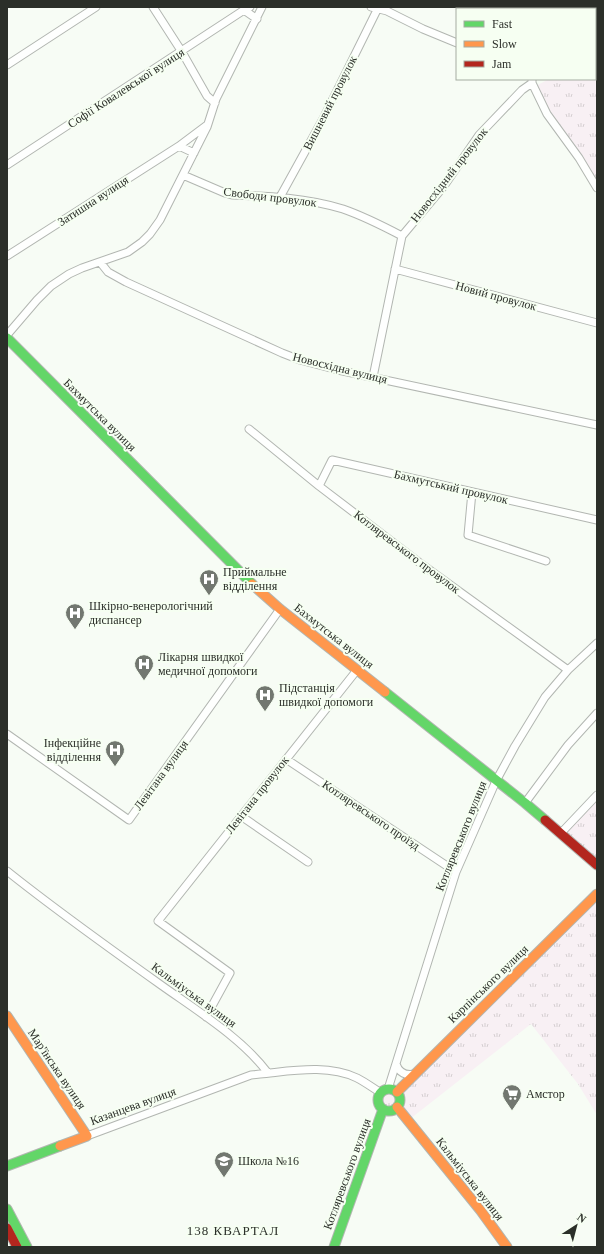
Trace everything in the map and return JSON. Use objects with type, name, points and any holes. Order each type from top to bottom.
[{"type":"street","points":[[7,65],[96,7]]},
{"type":"street","points":[[153,7],[182,52],[207,96],[215,103]]},
{"type":"street","points":[[7,335],[37,300],[52,286],[76,271],[128,252],[150,234],[160,220],[208,125],[215,103],[262,7]]},
{"type":"street","points":[[375,8],[387,11],[423,29],[456,43]]},
{"type":"street","name":"Вишневий провулок","points":[[280,197],[323,119],[375,8]]},
{"type":"street","name":"Софії Ковалевської вулиця","points":[[7,165],[247,9],[257,19]]},
{"type":"street","points":[[532,81],[547,114],[579,158],[597,188]]},
{"type":"street","name":"Новосхідний провулок","points":[[373,377],[402,236],[444,186],[479,135],[532,81]]},
{"type":"street","name":"Затишна вулиця","points":[[7,256],[179,146],[208,125]]},
{"type":"street","points":[[179,146],[194,153]]},
{"type":"street","name":"Свободи провулок","points":[[183,175],[232,195],[280,197],[325,204],[344,209],[362,216],[402,236]]},
{"type":"street","name":"Новосхідна вулиця","points":[[100,262],[108,272],[126,282],[300,360],[597,425]]},
{"type":"street","name":"Новий провулок","points":[[395,269],[597,323]]},
{"type":"street","name":"Бахмутська вулиця","points":[[7,338],[241,573],[280,609],[524,803],[597,865]]},
{"type":"street","name":"Котляревського провулок","points":[[249,429],[319,486],[568,670]]},
{"type":"street","name":"Бахмутський провулок","points":[[319,486],[332,460],[597,520]]},
{"type":"street","points":[[472,492],[468,536],[546,561]]},
{"type":"street","name":"Левітана вулиця","points":[[7,734],[129,820],[280,609]]},
{"type":"street","name":"Котляревського вулиця","points":[[388,1091],[456,872],[496,781],[536,710],[545,697],[568,670],[597,643]]},
{"type":"street","name":"Левітана провулок","points":[[206,1017],[230,973],[158,921],[357,670]]},
{"type":"street","points":[[524,803],[568,745],[597,713]]},
{"type":"street","name":"Котляревського проїзд","points":[[286,758],[456,872]]},
{"type":"street","points":[[561,833],[597,795]]},
{"type":"street","points":[[241,816],[308,862]]},
{"type":"street","name":"Кальміуська вулиця","points":[[7,871],[66,917],[206,1017],[252,1055],[268,1073]]},
{"type":"street","name":"Карпінського вулиця","points":[[388,1091],[415,1074],[597,894]]},
{"type":"street","name":"Мар'їнська вулиця","points":[[7,1016],[87,1136]]},
{"type":"street","points":[[396,1064],[398,1070],[403,1074],[415,1074]]},
{"type":"street","points":[[268,1073],[330,1070],[357,1078],[388,1091],[400,1100],[397,1107],[390,1111],[383,1109],[378,1103],[378,1098],[388,1091]]},
{"type":"street","name":"Казанцева вулиця","points":[[7,1166],[251,1075],[268,1073]]},
{"type":"street","name":"Кальміуська вулиця","points":[[397,1107],[478,1208],[507,1247]]},
{"type":"street","name":"Котляревського вулиця","points":[[334,1247],[383,1109]]},
{"type":"street","points":[[7,1209],[27,1247]]},
{"type":"street","points":[[7,1228],[17,1247]]},
{"type":"green space","points":[[596,48],[597,49],[597,188],[534,87],[547,80],[596,80]]},
{"type":"green space","points":[[597,795],[597,859],[563,830]]},
{"type":"green space","points":[[597,898],[597,1115],[578,1084],[531,1024],[410,1119],[401,1108],[404,1100],[401,1092]]},
{"type":"green space","points":[[389,1093],[394,1095],[396,1100],[394,1105],[389,1107],[384,1105],[382,1100],[384,1095]]},
{"type":"traffic: fast","points":[[7,338],[252,584]]},
{"type":"traffic: fast","points":[[385,692],[545,820]]},
{"type":"traffic: fast","points":[[389,1089],[397,1092],[400,1100],[397,1108],[389,1111],[381,1108],[378,1100],[381,1092],[389,1089]]},
{"type":"traffic: fast","points":[[334,1247],[383,1109]]},
{"type":"traffic: fast","points":[[7,1166],[60,1146]]},
{"type":"traffic: fast","points":[[7,1209],[27,1247]]},
{"type":"traffic: slow","points":[[252,584],[280,609],[385,692]]},
{"type":"traffic: slow","points":[[397,1092],[597,894]]},
{"type":"traffic: slow","points":[[7,1016],[87,1136],[60,1146]]},
{"type":"traffic: slow","points":[[397,1107],[481,1211],[507,1247]]},
{"type":"traffic: jam","points":[[545,820],[597,865]]},
{"type":"traffic: jam","points":[[7,1228],[17,1247]]},
{"type":"place","name":"Приймальне відділення","points":[[209,596]]},
{"type":"place","name":"Шкірно-венерологічний диспансер","points":[[75,630]]},
{"type":"place","name":"Лікарня швидкої медичної допомоги","points":[[144,681]]},
{"type":"place","name":"Підстанція швидкої допомоги","points":[[265,712]]},
{"type":"place","name":"Інфекційне відділення","points":[[115,767]]},
{"type":"place","name":"Амстор","points":[[512,1111]]},
{"type":"place","name":"Школа №16","points":[[224,1178]]},
{"type":"district","name":"138 КВАРТАЛ","points":[[233,1230]]}]
